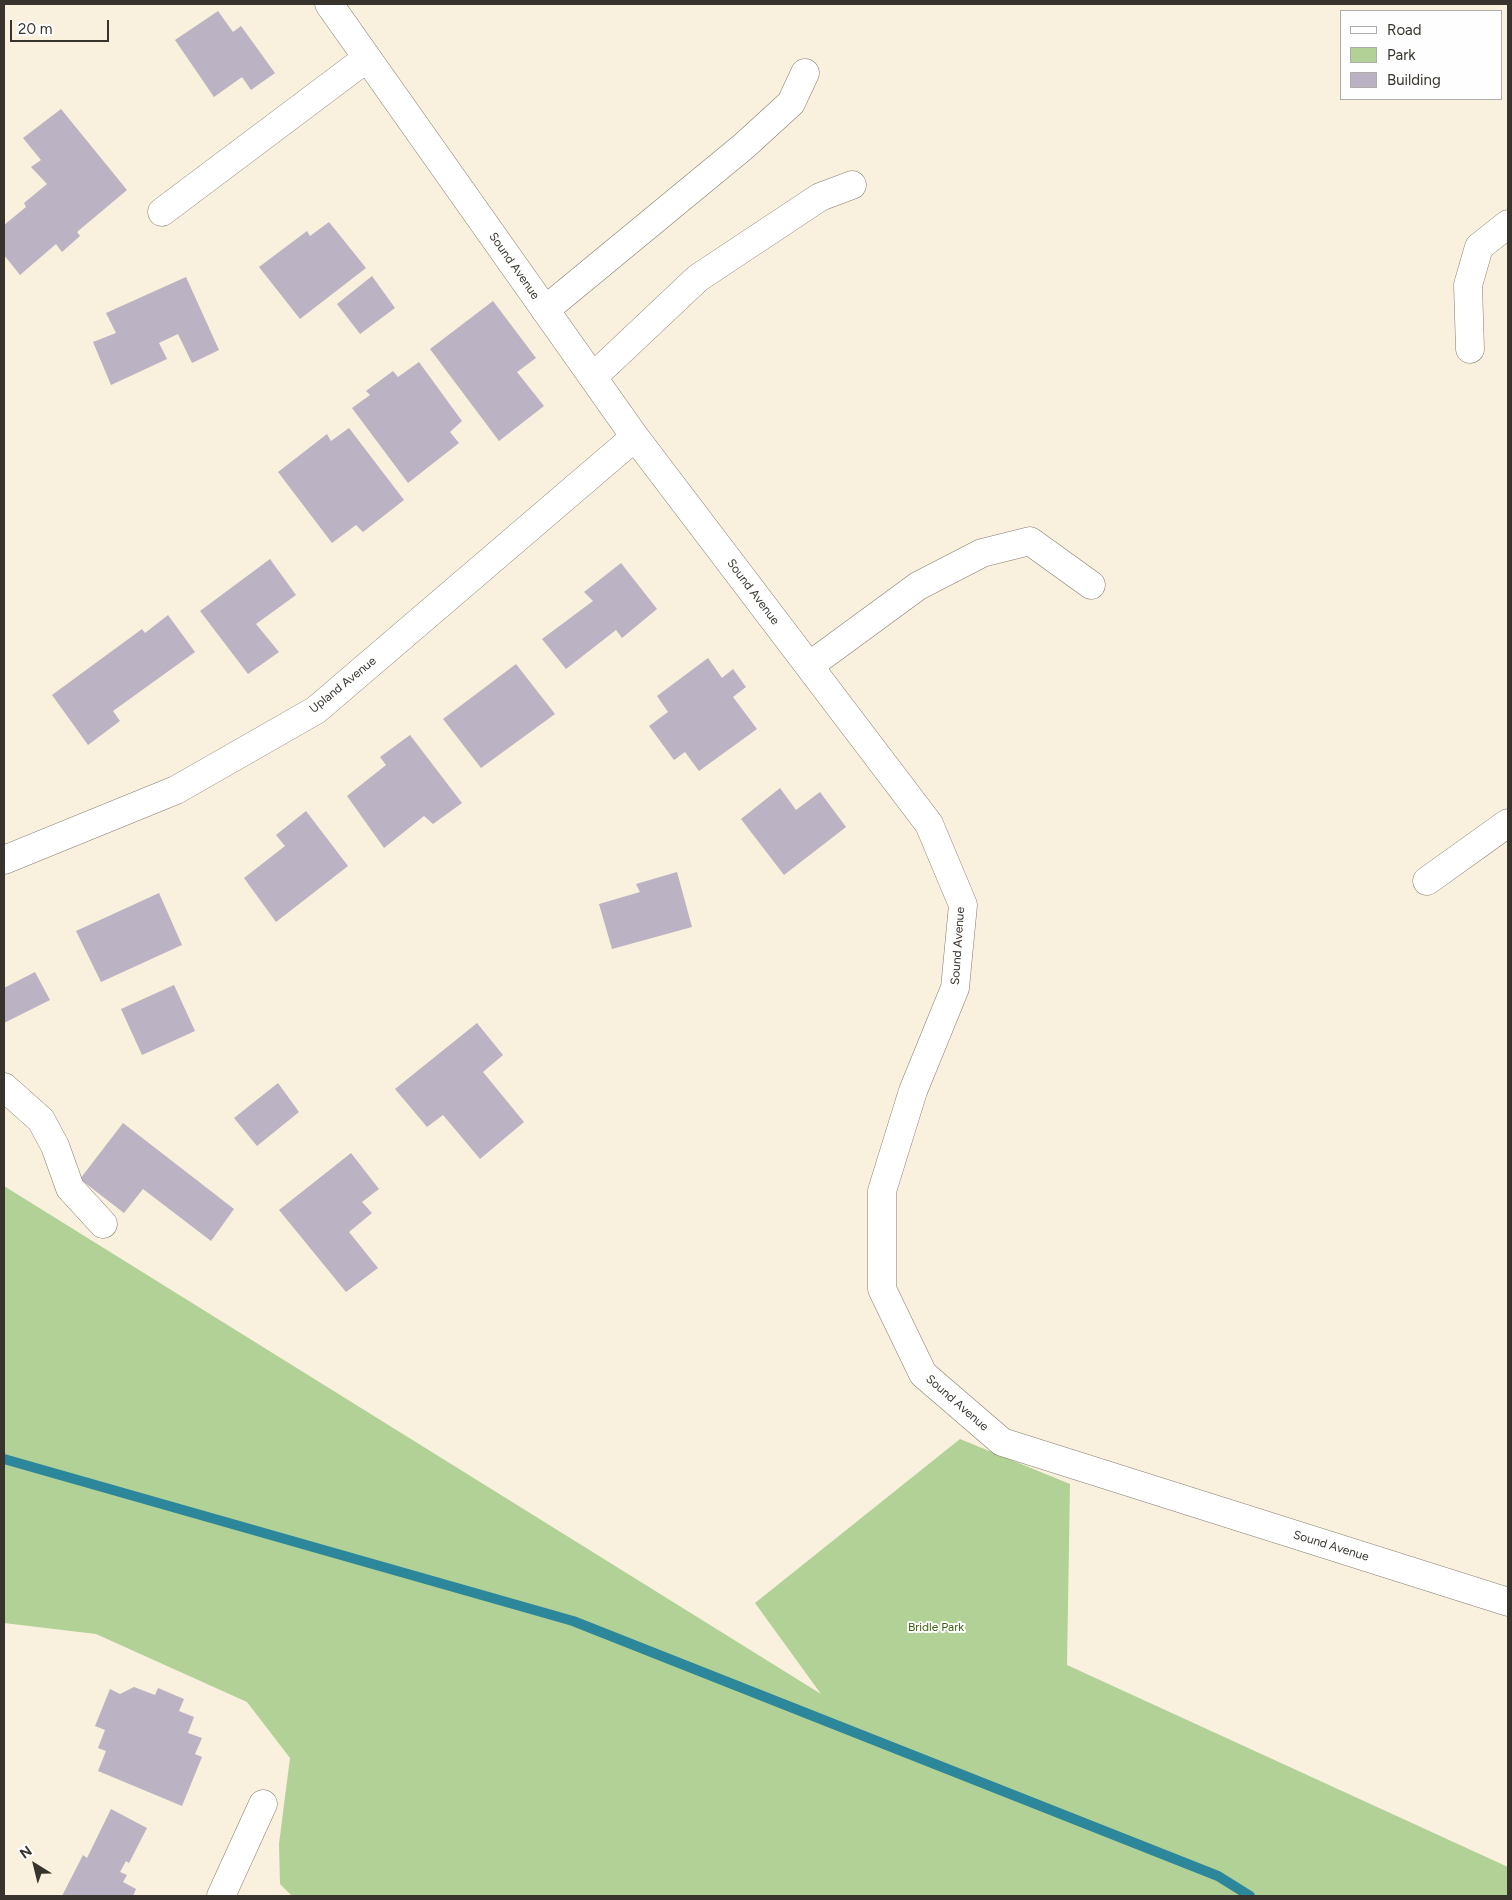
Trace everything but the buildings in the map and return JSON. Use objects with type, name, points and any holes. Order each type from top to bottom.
[{"type":"street","name":"Sound Avenue","points":[[330,4],[635,437],[930,824],[963,905],[956,988],[913,1091],[882,1191],[882,1289],[923,1374],[1002,1442],[1508,1602]]},
{"type":"street","points":[[162,212],[367,58]]},
{"type":"street","points":[[545,310],[744,146],[791,103],[805,73]]},
{"type":"street","points":[[593,377],[698,278],[820,197],[852,185]]},
{"type":"street","points":[[1470,349],[1468,285],[1479,247],[1508,224]]},
{"type":"street","name":"Upland Avenue","points":[[4,860],[176,790],[316,710],[635,437]]},
{"type":"street","points":[[809,666],[918,586],[982,553],[1030,540],[1091,585]]},
{"type":"street","points":[[1427,881],[1508,822]]},
{"type":"street","points":[[4,1087],[41,1120],[55,1146],[70,1188],[103,1224]]},
{"type":"street","points":[[221,1896],[263,1804]]},
{"type":"green space","name":"Bridle Park","points":[[4,1186],[821,1694],[755,1603],[960,1439],[1070,1484],[1067,1665],[1508,1867],[1508,1896],[292,1896],[280,1884],[279,1844],[290,1758],[247,1702],[96,1634],[4,1623]]},
{"type":"waterway","points":[[4,1459],[573,1621],[1218,1876],[1250,1896]]}]
